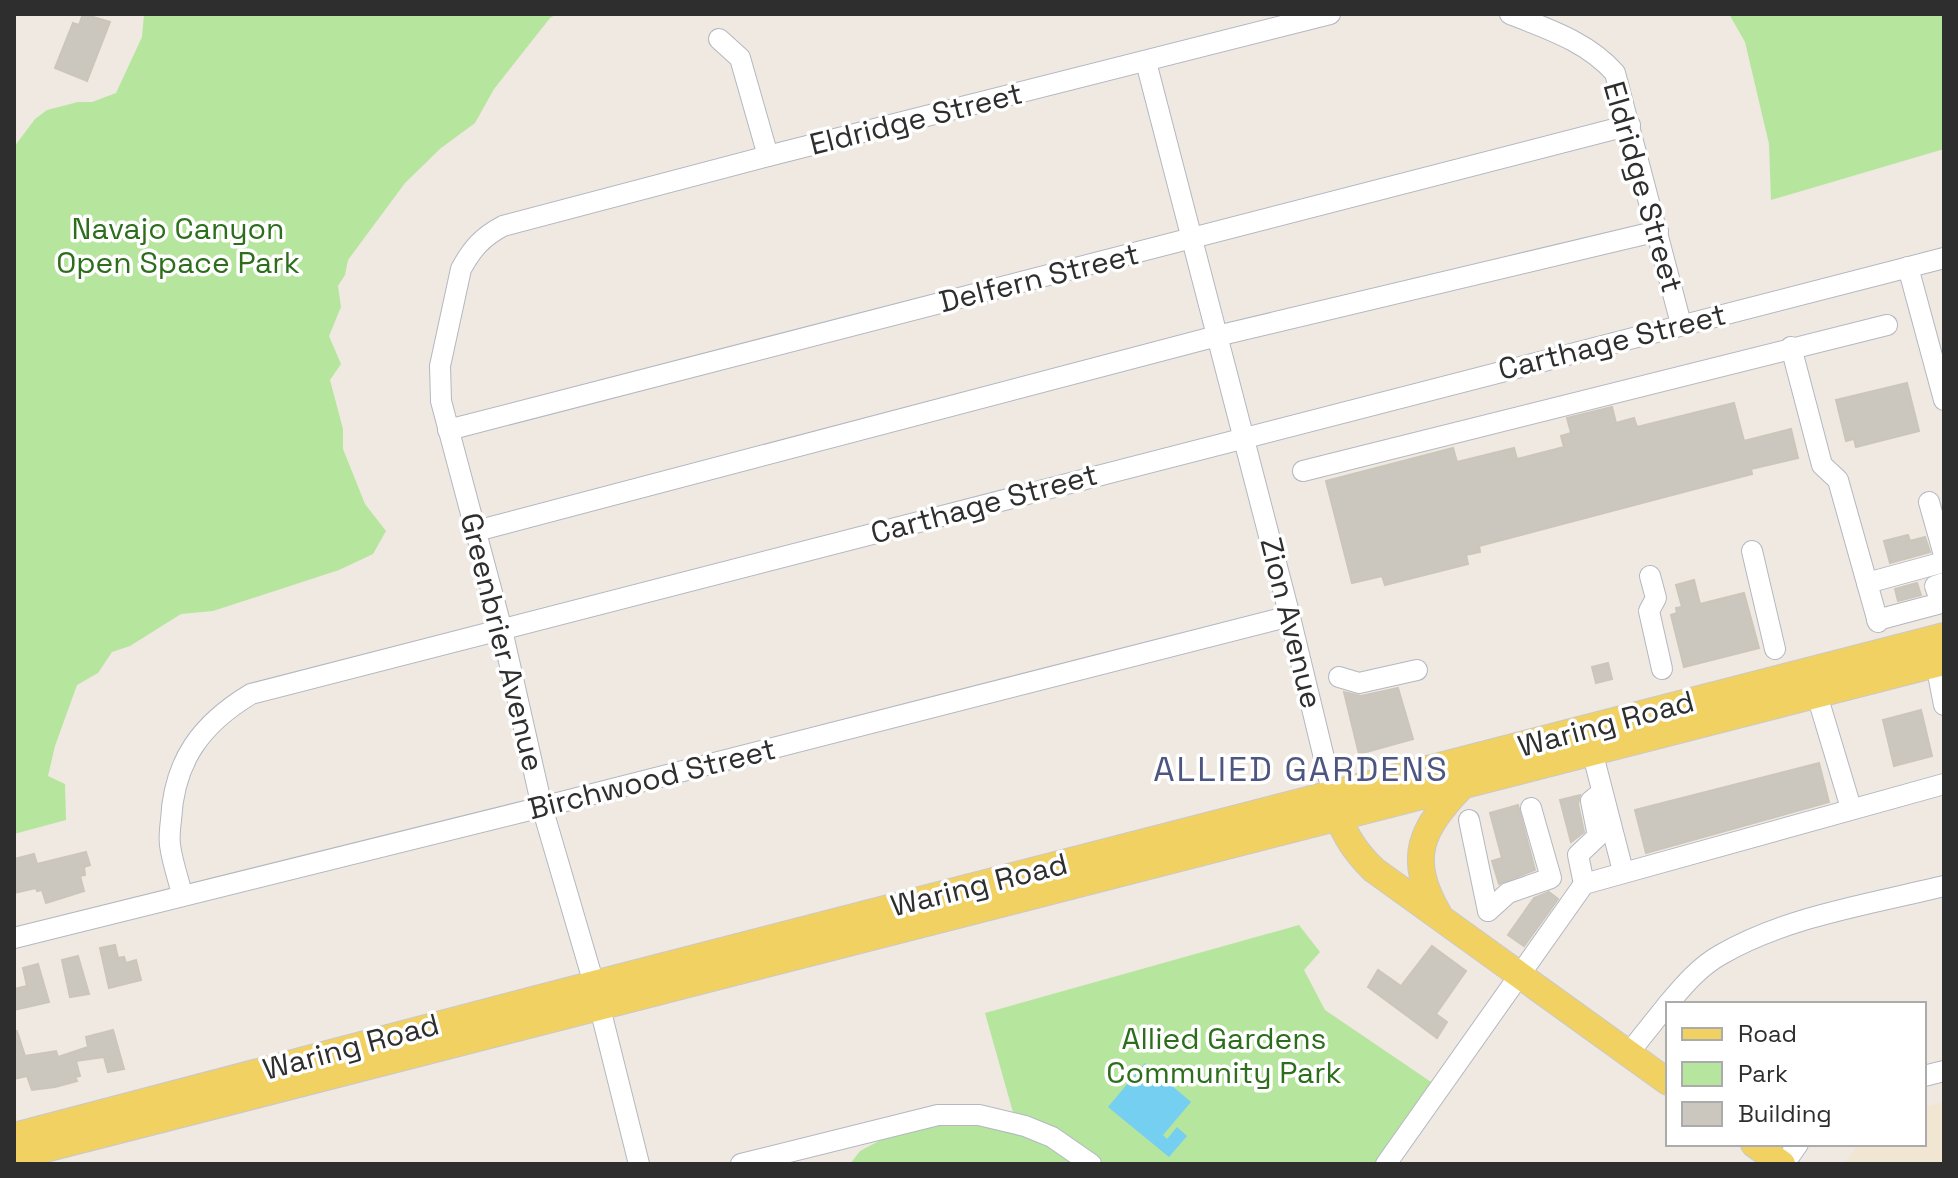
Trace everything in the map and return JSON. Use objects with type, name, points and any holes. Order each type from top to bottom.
[{"type":"main road","name":"Waring Road","points":[[14,1136],[596,995],[1335,806],[1944,636]]},
{"type":"main road","name":"Waring Road","points":[[1335,806],[1462,786],[1940,663]]},
{"type":"main road","points":[[1440,917],[1425,888],[1419,856],[1424,837],[1435,817],[1462,786]]},
{"type":"main road","name":"Zion Avenue","points":[[1335,806],[1356,852],[1374,870],[1666,1081]]},
{"type":"main road","name":"Waring Road","points":[[14,1157],[596,995]]},
{"type":"main road","points":[[1757,1146],[1783,1164]]},
{"type":"street","name":"Eldridge Street","points":[[503,226],[1330,14]]},
{"type":"street","name":"Eldridge Street","points":[[1510,14],[1597,54],[1615,73],[1681,324]]},
{"type":"street","points":[[719,39],[740,58],[768,156]]},
{"type":"street","name":"Zion Avenue","points":[[1146,62],[1290,616],[1335,806]]},
{"type":"street","name":"Delfern Street","points":[[448,430],[1630,125]]},
{"type":"street","name":"Greenbrier Avenue","points":[[503,226],[474,247],[461,269],[440,366],[441,401],[502,630],[542,807],[596,995],[639,1164]]},
{"type":"street","points":[[476,531],[1217,336],[1658,231]]},
{"type":"street","name":"Carthage Street","points":[[182,894],[169,843],[172,795],[185,756],[200,735],[237,702],[251,694],[1944,258]]},
{"type":"street","points":[[1908,267],[1944,400]]},
{"type":"street","points":[[1303,471],[1887,325]]},
{"type":"street","points":[[1791,347],[1822,465],[1838,480],[1858,523],[1867,583],[1878,621],[1941,603],[1935,586],[1944,583]]},
{"type":"street","points":[[1929,502],[1944,555]]},
{"type":"street","points":[[1752,551],[1775,649]]},
{"type":"street","points":[[1867,583],[1944,562]]},
{"type":"street","points":[[1650,576],[1656,598],[1649,611],[1662,669]]},
{"type":"street","name":"Birchwood Street","points":[[14,938],[1290,616]]},
{"type":"street","points":[[1940,663],[1944,705]]},
{"type":"street","points":[[1339,677],[1359,683],[1417,670]]},
{"type":"street","points":[[1817,695],[1851,808]]},
{"type":"street","points":[[1592,751],[1623,871]]},
{"type":"street","points":[[1386,1164],[1584,884],[1944,784]]},
{"type":"street","points":[[1584,884],[1578,855],[1598,836],[1591,801],[1603,791]]},
{"type":"street","points":[[1469,820],[1488,911],[1508,893],[1551,878],[1531,808]]},
{"type":"street","points":[[1670,1002],[1689,979],[1720,955],[1786,925],[1944,886]]},
{"type":"street","points":[[1628,1054],[1666,1006]]},
{"type":"street","points":[[741,1164],[938,1115],[979,1115],[1025,1126],[1052,1137],[1091,1164]]},
{"type":"street","points":[[1783,1164],[1796,1146]]},
{"type":"shaded area","points":[[1944,1102],[1944,1164],[1844,1164],[1858,1146],[1926,1146],[1926,1106]]},
{"type":"green space","name":"Navajo Canyon Open Space Park","points":[[144,14],[557,14],[550,18],[494,89],[475,123],[441,148],[405,183],[348,260],[345,275],[338,286],[341,307],[329,336],[341,364],[330,380],[343,429],[343,449],[365,504],[386,531],[373,554],[339,570],[213,611],[181,614],[130,646],[112,652],[98,673],[77,685],[55,746],[48,776],[65,784],[66,820],[14,834],[14,147],[35,119],[47,110],[78,102],[92,102],[116,93],[142,37]]},
{"type":"green space","points":[[1729,14],[1944,14],[1944,149],[1771,200],[1769,144],[1745,42]]},
{"type":"green space","name":"Allied Gardens Community Park","points":[[1299,925],[1320,952],[1304,970],[1325,1010],[1437,1086],[1382,1164],[850,1164],[860,1151],[922,1118],[1016,1123],[985,1013]]},
{"type":"water","points":[[1145,1063],[1191,1102],[1163,1135],[1167,1139],[1177,1127],[1187,1136],[1169,1157],[1108,1107]]},
{"type":"building","points":[[83,14],[110,22],[87,81],[55,68],[73,23],[79,25]]},
{"type":"building","points":[[1907,383],[1919,431],[1856,447],[1854,439],[1846,441],[1836,400]]},
{"type":"building","points":[[1734,403],[1744,441],[1791,429],[1798,458],[1751,469],[1752,474],[1479,546],[1480,552],[1466,555],[1468,564],[1385,585],[1382,576],[1352,583],[1326,481],[1453,448],[1457,462],[1514,448],[1517,459],[1564,447],[1561,436],[1571,433],[1567,418],[1612,407],[1616,423],[1634,418],[1637,427]]},
{"type":"building","points":[[1908,535],[1910,541],[1925,537],[1930,552],[1890,563],[1884,541]]},
{"type":"building","points":[[1694,580],[1700,604],[1744,593],[1759,648],[1684,667],[1671,615],[1677,613],[1676,608],[1682,607],[1676,585]]},
{"type":"building","points":[[1917,583],[1921,595],[1898,601],[1895,589]]},
{"type":"building","points":[[1608,663],[1612,679],[1596,683],[1592,667]]},
{"type":"building","points":[[1398,688],[1413,739],[1359,754],[1344,692],[1361,696]]},
{"type":"building","points":[[1921,710],[1932,756],[1894,766],[1883,720]]},
{"type":"building","points":[[1819,763],[1829,802],[1646,853],[1635,810]]},
{"type":"building","points":[[1580,795],[1578,804],[1584,832],[1571,842],[1560,800]]},
{"type":"building","points":[[1518,805],[1535,870],[1499,884],[1492,861],[1502,858],[1490,813]]},
{"type":"building","points":[[86,852],[90,865],[84,867],[85,875],[80,876],[84,891],[46,903],[42,890],[37,891],[36,888],[14,893],[14,859],[34,854],[37,864]]},
{"type":"building","points":[[1549,892],[1558,899],[1524,946],[1508,935],[1534,898]]},
{"type":"building","points":[[115,945],[118,958],[124,957],[126,963],[136,960],[141,980],[109,988],[100,948]]},
{"type":"building","points":[[1432,946],[1466,971],[1436,1014],[1447,1022],[1437,1038],[1368,987],[1378,970],[1401,986]]},
{"type":"building","points":[[78,956],[89,994],[70,997],[62,960]]},
{"type":"building","points":[[38,964],[49,1002],[14,1010],[14,989],[27,986],[23,968]]},
{"type":"building","points":[[113,1030],[124,1069],[108,1072],[104,1057],[76,1061],[80,1076],[75,1077],[77,1081],[55,1087],[32,1090],[27,1076],[14,1079],[14,1031],[17,1031],[25,1056],[56,1051],[58,1057],[88,1047],[86,1037]]},
{"type":"district","name":"ALLIED GARDENS","points":[[1301,769]]}]
